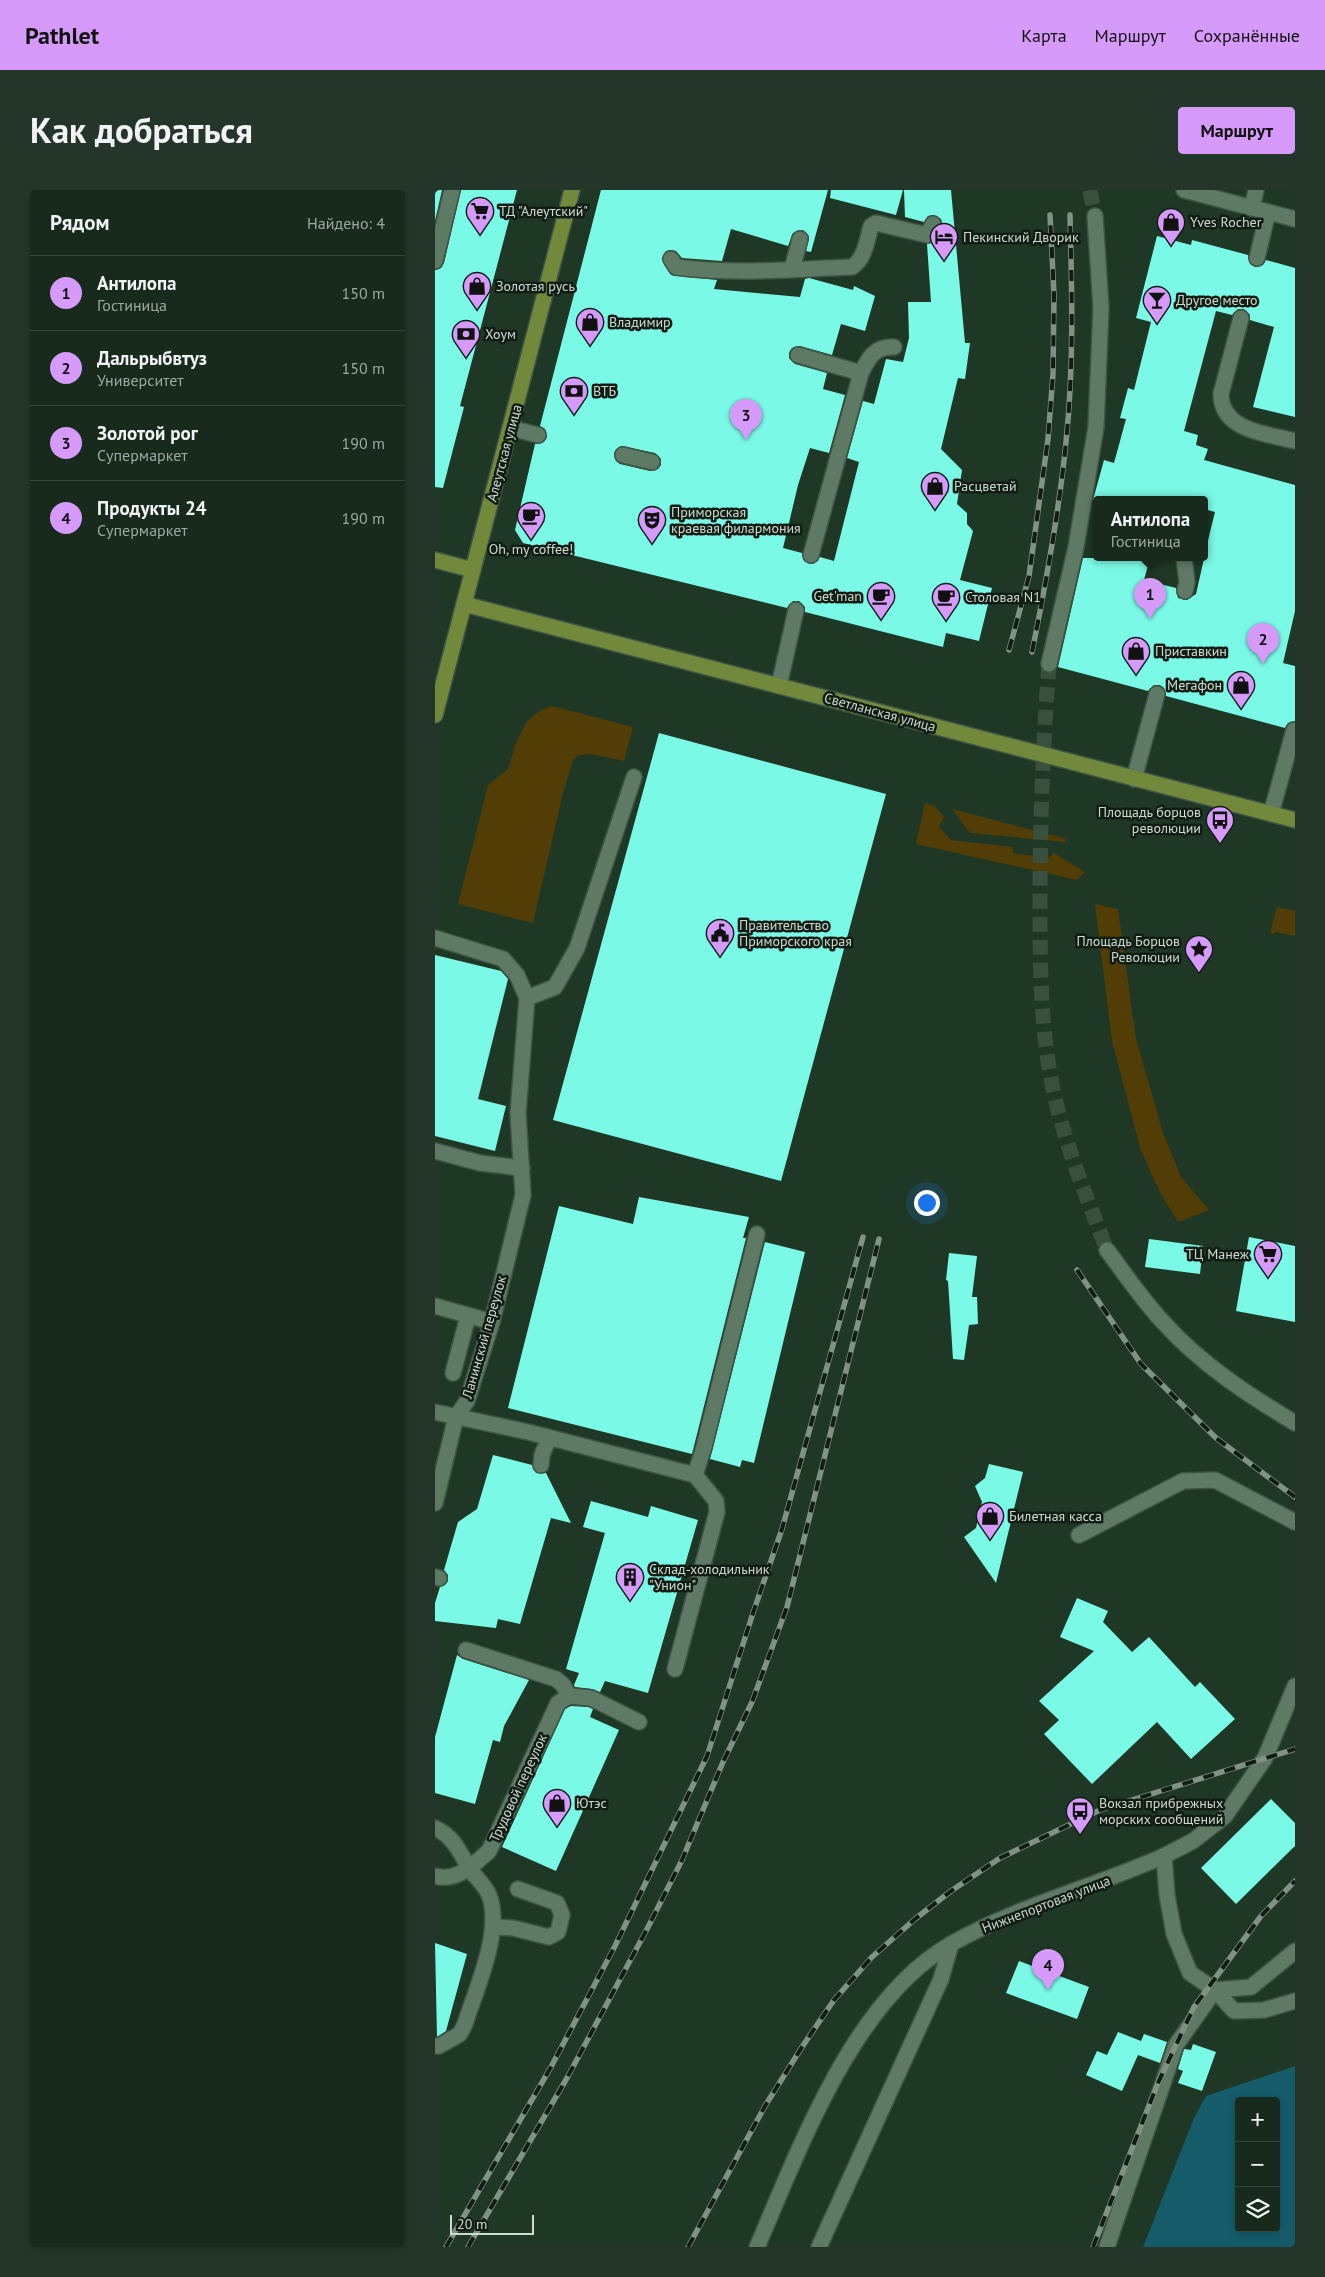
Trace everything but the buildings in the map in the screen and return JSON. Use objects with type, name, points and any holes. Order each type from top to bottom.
[{"type":"main road","name":"Алеутская улица","points":[[436,705],[572,190]]},
{"type":"main road","points":[[435,560],[473,570]]},
{"type":"main road","name":"Светланская улица","points":[[464,604],[1295,820]]},
{"type":"street","points":[[435,261],[452,190]]},
{"type":"street","points":[[1184,190],[1295,219]]},
{"type":"street","points":[[1252,208],[1256,190]]},
{"type":"street","points":[[1257,258],[1268,212]]},
{"type":"street","points":[[1049,664],[1076,547],[1097,427],[1101,308],[1095,216]]},
{"type":"street","points":[[671,259],[677,267],[689,268],[792,269],[852,267],[862,256],[871,226],[876,223],[927,235],[933,224]]},
{"type":"street","points":[[792,269],[800,239]]},
{"type":"street","points":[[1241,318],[1221,394],[1224,412],[1229,418],[1243,427],[1295,441]]},
{"type":"street","points":[[811,555],[861,373],[878,349],[894,347]]},
{"type":"street","points":[[798,355],[861,373]]},
{"type":"street","points":[[510,428],[538,435]]},
{"type":"street","points":[[623,455],[652,462]]},
{"type":"street","points":[[1184,561],[1187,582],[1185,591]]},
{"type":"street","points":[[779,686],[796,610]]},
{"type":"street","points":[[1134,779],[1157,694]]},
{"type":"street","points":[[1271,814],[1294,730]]},
{"type":"street","points":[[435,938],[503,959],[517,975],[527,998],[555,987],[577,948],[634,777]]},
{"type":"street","name":"Ланинский переулок","points":[[435,1503],[456,1417],[467,1401],[492,1322],[523,1195],[517,1113],[527,998]]},
{"type":"street","points":[[435,1151],[480,1163],[522,1168]]},
{"type":"street","points":[[695,1476],[704,1447],[757,1234]]},
{"type":"street","points":[[1107,1250],[1164,1324],[1192,1350],[1214,1370],[1295,1423]]},
{"type":"street","points":[[435,1306],[492,1322]]},
{"type":"street","points":[[453,1373],[468,1316]]},
{"type":"street","points":[[435,1412],[549,1438],[695,1476],[716,1501],[717,1512],[675,1669]]},
{"type":"street","points":[[541,1465],[542,1455],[549,1438]]},
{"type":"street","points":[[1079,1535],[1183,1481],[1215,1480],[1295,1522]]},
{"type":"street","points":[[467,1650],[556,1679],[563,1685],[569,1696],[591,1698],[639,1722]]},
{"type":"street","name":"Нижнепортовая улица","points":[[757,2247],[837,2072],[885,1999],[925,1960],[951,1944],[998,1921],[1123,1874],[1193,1841],[1225,1816],[1265,1758],[1295,1686]]},
{"type":"street","name":"Трудовой переулок","points":[[435,1876],[455,1877],[489,1851],[558,1703],[569,1696]]},
{"type":"street","points":[[435,1828],[449,1837],[469,1868],[489,1893],[492,1903],[493,1927],[492,1937],[460,2034],[439,2046],[435,2046]]},
{"type":"street","points":[[1163,1856],[1174,1934],[1190,1973],[1215,1990],[1234,2011],[1264,2010],[1295,2001]]},
{"type":"street","points":[[493,1927],[513,1928],[549,1937],[558,1932],[562,1915],[557,1903],[518,1888]]},
{"type":"street","points":[[819,2247],[941,1979],[951,1944]]},
{"type":"street","points":[[1215,1990],[1251,1988],[1295,1951]]},
{"type":"street","points":[[1107,2247],[1177,2045],[1215,1990]]},
{"type":"shaded area","points":[[552,706],[633,727],[624,761],[591,754],[579,755],[573,760],[563,793],[533,923],[458,904],[488,785],[508,769],[516,743],[527,721],[541,710]]},
{"type":"shaded area","points":[[925,803],[934,805],[944,817],[939,827],[951,840],[1013,847],[1013,853],[1048,858],[1054,853],[1085,872],[1077,880],[916,844]]},
{"type":"shaded area","points":[[952,809],[1067,839],[1064,842],[970,833]]},
{"type":"shaded area","points":[[1095,904],[1118,909],[1136,1039],[1163,1133],[1181,1177],[1209,1210],[1178,1222],[1161,1194],[1141,1151],[1112,1041]]},
{"type":"shaded area","points":[[1277,907],[1295,911],[1295,936],[1275,932],[1274,934],[1270,933]]},
{"type":"water","points":[[1295,2066],[1295,2247],[1143,2247],[1194,2118],[1206,2096]]},
{"type":"tunnel","points":[[1090,190],[1095,216]]},
{"type":"tunnel","points":[[1049,664],[1042,782],[1040,870],[1041,983],[1045,1039],[1054,1094],[1066,1137],[1107,1250]]},
{"type":"railway","points":[[1009,650],[1029,576],[1048,439],[1053,374],[1054,295],[1050,215]]},
{"type":"railway","points":[[1032,652],[1056,521],[1069,414],[1072,329],[1070,215]]},
{"type":"railway","points":[[446,2247],[551,2067],[615,1946],[707,1756],[782,1529],[863,1237]]},
{"type":"railway","points":[[468,2247],[567,2078],[646,1931],[682,1860],[723,1762],[752,1702],[787,1607],[879,1239]]},
{"type":"railway","points":[[1077,1270],[1141,1364],[1216,1438],[1295,1497]]},
{"type":"railway","points":[[688,2247],[765,2106],[834,2000],[872,1957],[915,1919],[951,1891],[1000,1858],[1100,1810],[1295,1749]]},
{"type":"railway","points":[[1093,2247],[1158,2083],[1194,2007],[1261,1916],[1295,1881]]},
{"type":"place","name":"ТД \"Алеутский\"","points":[[480,235]]},
{"type":"place","name":"Yves Rocher","points":[[1171,246]]},
{"type":"place","name":"Пекинский Дворик","points":[[944,261]]},
{"type":"place","name":"Золотая русь","points":[[477,310]]},
{"type":"place","name":"Другое место","points":[[1157,324]]},
{"type":"place","name":"Владимир","points":[[590,346]]},
{"type":"place","name":"Хоум","points":[[466,358]]},
{"type":"place","name":"ВТБ","points":[[574,415]]},
{"type":"place","name":"Золотой рог","points":[[746,440]]},
{"type":"place","name":"Расцветай","points":[[935,510]]},
{"type":"place","name":"Oh, my coffee!","points":[[531,540]]},
{"type":"place","name":"Приморская краевая филармония","points":[[652,544]]},
{"type":"place","name":"Антилопа","points":[[1150,619]]},
{"type":"place","name":"Get'man","points":[[881,620]]},
{"type":"place","name":"Столовая N1","points":[[946,621]]},
{"type":"place","name":"Дальрыбвтуз","points":[[1263,664]]},
{"type":"place","name":"Приставкин","points":[[1136,675]]},
{"type":"place","name":"Мегафон","points":[[1241,709]]},
{"type":"place","name":"Площадь борцов революции","points":[[1220,844]]},
{"type":"place","name":"Правительство Приморского края","points":[[720,957]]},
{"type":"place","name":"Площадь Борцов Революции","points":[[1199,973]]},
{"type":"place","name":"ТЦ Манеж","points":[[1268,1278]]},
{"type":"place","name":"Билетная касса","points":[[990,1540]]},
{"type":"place","name":"Склад-холодильник \"Унион\"","points":[[630,1601]]},
{"type":"place","name":"Ютэс","points":[[557,1827]]},
{"type":"place","name":"Вокзал прибрежных морских сообщений","points":[[1080,1835]]},
{"type":"place","name":"Продукты 24","points":[[1048,1990]]}]
